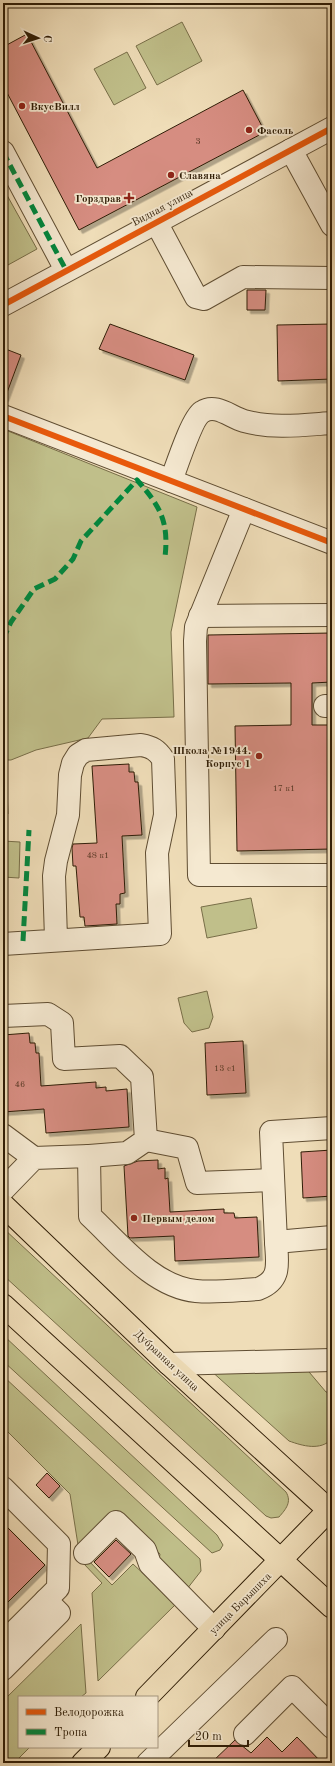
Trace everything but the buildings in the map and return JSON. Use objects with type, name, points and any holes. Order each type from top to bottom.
[{"type":"main road","name":"Дубравная улица","points":[[3,1205],[170,1364],[331,1510]]},
{"type":"main road","points":[[3,1305],[332,1607]]},
{"type":"main road","name":"улица Барышиха","points":[[148,1696],[331,1510]]},
{"type":"main road","points":[[83,1763],[98,1748]]},
{"type":"street","name":"Видная улица","points":[[3,305],[332,128]]},
{"type":"street","points":[[291,150],[332,225]]},
{"type":"street","points":[[3,152],[66,270]]},
{"type":"street","points":[[156,222],[196,297],[200,299],[204,299],[243,277],[332,278]]},
{"type":"street","points":[[171,481],[193,423],[200,412],[210,408],[243,420],[265,425],[296,426],[332,423]]},
{"type":"street","points":[[3,416],[332,543]]},
{"type":"street","points":[[244,509],[200,616],[196,627],[194,641],[199,875],[332,875]]},
{"type":"street","points":[[200,616],[332,615]]},
{"type":"street","points":[[3,944],[56,939],[160,934],[157,853],[165,815],[163,759],[158,751],[150,746],[141,745],[86,750],[78,755],[73,763],[70,775],[68,815],[56,861],[54,876],[56,939]]},
{"type":"street","points":[[3,1016],[48,1014],[62,1023],[64,1059],[120,1056],[142,1077],[146,1140]]},
{"type":"street","points":[[89,1156],[90,1216],[149,1271],[176,1286],[197,1291],[258,1290],[267,1286],[274,1279],[277,1270],[271,1132],[332,1128]]},
{"type":"street","points":[[3,1135],[34,1158],[127,1153],[146,1140],[187,1148],[197,1183],[273,1180]]},
{"type":"street","points":[[3,1190],[34,1158]]},
{"type":"street","points":[[276,1242],[332,1237]]},
{"type":"street","points":[[170,1364],[332,1360]]},
{"type":"street","points":[[3,1488],[59,1544],[58,1588],[3,1643]]},
{"type":"street","points":[[85,1553],[116,1522],[145,1550],[150,1564],[214,1629]]},
{"type":"street","points":[[3,1669],[59,1613],[46,1600]]},
{"type":"street","points":[[148,1763],[276,1638]]},
{"type":"street","points":[[245,1734],[292,1687],[332,1727]]},
{"type":"shaded area","points":[[182,22],[202,61],[157,85],[136,46]]},
{"type":"shaded area","points":[[127,52],[146,88],[114,105],[94,69]]},
{"type":"shaded area","points":[[3,188],[37,249],[8,265],[3,257]]},
{"type":"shaded area","points":[[3,429],[197,507],[171,632],[174,717],[102,719],[88,738],[36,750],[11,760],[3,760]]},
{"type":"shaded area","points":[[3,764],[6,764],[8,814],[3,814]]},
{"type":"shaded area","points":[[3,841],[20,842],[19,878],[3,877]]},
{"type":"shaded area","points":[[251,898],[257,928],[207,938],[201,907]]},
{"type":"shaded area","points":[[207,991],[213,1017],[209,1028],[192,1032],[184,1023],[178,998]]},
{"type":"shaded area","points":[[3,1228],[286,1492],[288,1502],[286,1508],[279,1517],[271,1518],[266,1516],[3,1275]]},
{"type":"shaded area","points":[[3,1335],[217,1535],[223,1545],[220,1550],[212,1553],[3,1361]]},
{"type":"shaded area","points":[[304,1366],[326,1392],[332,1393],[332,1439],[327,1443],[317,1446],[306,1446],[289,1441],[209,1369]]},
{"type":"shaded area","points":[[3,1376],[200,1559],[201,1571],[187,1589],[159,1560],[160,1554],[118,1511],[108,1515],[78,1545],[70,1494],[3,1427]]},
{"type":"shaded area","points":[[88,1560],[112,1585],[133,1564],[176,1604],[98,1681],[92,1593],[102,1583],[84,1564]]},
{"type":"shaded area","points":[[81,1624],[86,1693],[82,1696],[18,1696],[18,1748],[29,1748],[14,1763],[3,1763],[3,1701]]},
{"type":"marked path","points":[[3,152],[66,270]]},
{"type":"marked path","points":[[3,639],[11,622],[34,589],[55,579],[73,559],[81,541],[137,480],[152,498],[161,515],[166,533],[165,557]]},
{"type":"marked path","points":[[23,941],[29,830]]},
{"type":"cycle path","points":[[3,305],[332,128]]},
{"type":"cycle path","points":[[3,416],[332,543]]},
{"type":"place","name":"ВкусВилл","points":[[22,106]]},
{"type":"place","name":"Фасоль","points":[[249,130]]},
{"type":"place","name":"Славяна","points":[[171,175]]},
{"type":"place","name":"Горздрав","points":[[129,198]]},
{"type":"place","name":"Школа №1944. Корпус 1","points":[[259,756]]},
{"type":"place","name":"Первым делом","points":[[134,1218]]}]
